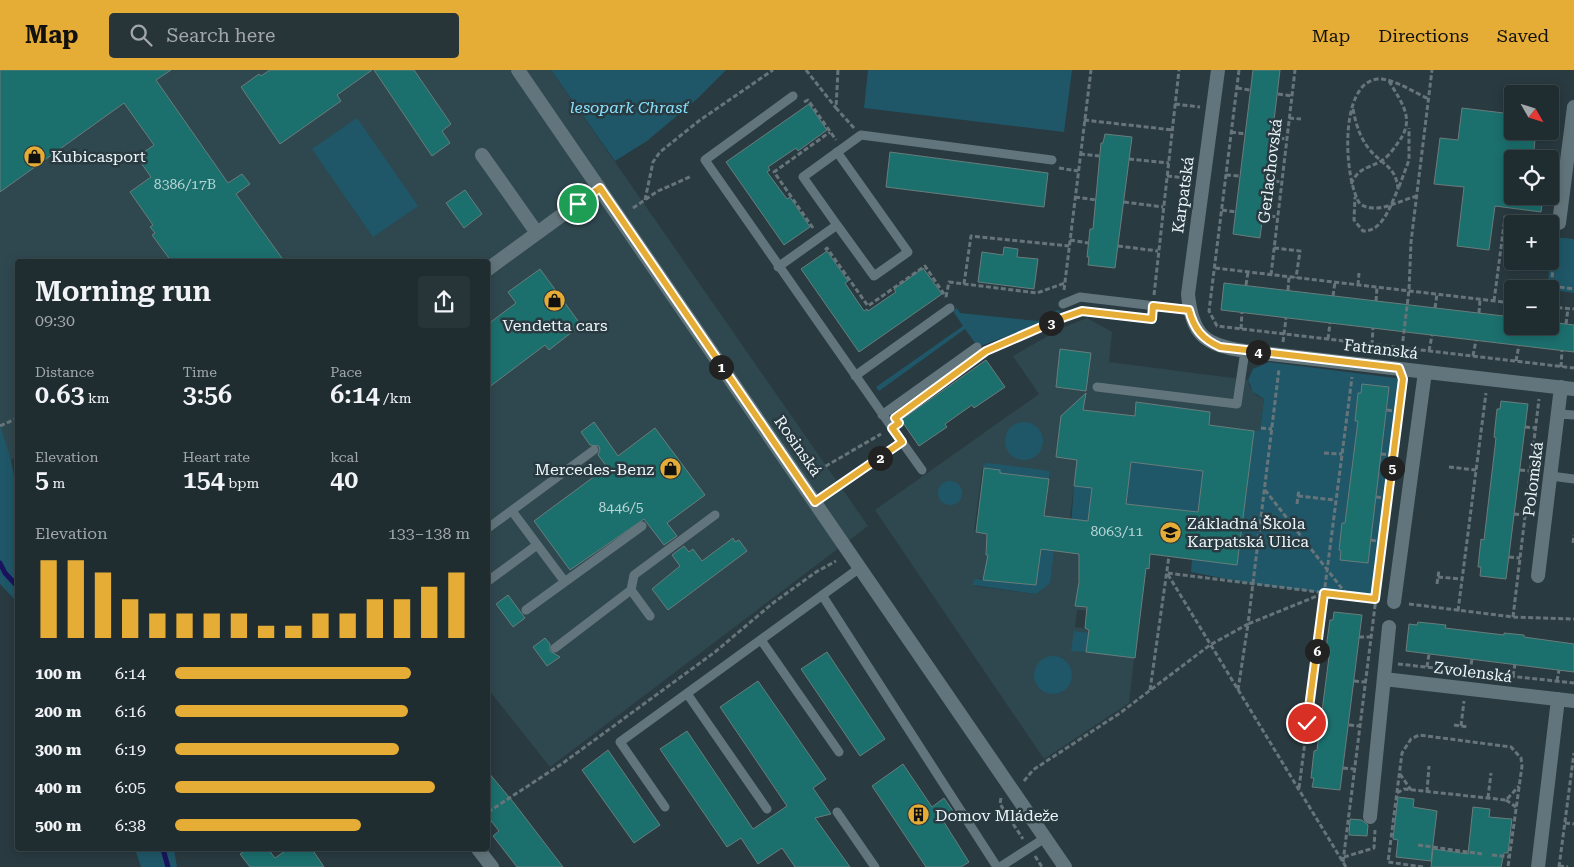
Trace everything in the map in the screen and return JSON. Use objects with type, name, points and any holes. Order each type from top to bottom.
[{"type":"street","name":"Rosinská","points":[[518,70],[861,567],[1065,867]]},
{"type":"street","name":"Karpatská","points":[[1193,324],[1189,310],[1188,294],[1218,70]]},
{"type":"street","points":[[1559,223],[1574,108]]},
{"type":"street","points":[[482,155],[537,233]]},
{"type":"street","points":[[490,268],[600,188]]},
{"type":"street","name":"Fatranská","points":[[1193,324],[1208,342],[1220,347],[1568,388]]},
{"type":"street","points":[[1394,602],[1425,372]]},
{"type":"street","name":"Polomská","points":[[1538,576],[1558,414],[1568,388]]},
{"type":"street","points":[[1370,817],[1389,627]]},
{"type":"street","name":"Zvolenská","points":[[1384,679],[1574,701]]},
{"type":"street","points":[[1538,867],[1558,699]]},
{"type":"street","points":[[480,851],[492,867]]},
{"type":"lane","points":[[793,96],[705,160],[778,267],[922,470]]},
{"type":"lane","points":[[839,150],[908,252],[874,276],[803,177],[839,150],[861,135],[1053,164]]},
{"type":"lane","points":[[778,267],[837,224]]},
{"type":"lane","points":[[1063,304],[1080,298],[1189,310]]},
{"type":"lane","points":[[855,376],[950,308]]},
{"type":"lane","points":[[882,415],[977,347]]},
{"type":"lane","points":[[1097,387],[1238,404],[1245,351]]},
{"type":"lane","points":[[1558,414],[1574,415]]},
{"type":"lane","points":[[815,502],[902,442]]},
{"type":"lane","points":[[490,526],[594,450]]},
{"type":"lane","points":[[1551,476],[1574,479]]},
{"type":"lane","points":[[512,510],[565,582]]},
{"type":"lane","points":[[555,648],[631,590],[634,575],[715,515]]},
{"type":"lane","points":[[526,610],[642,526]]},
{"type":"lane","points":[[490,580],[537,545]]},
{"type":"lane","points":[[665,807],[620,742],[688,695],[861,567]]},
{"type":"lane","points":[[631,590],[650,616]]},
{"type":"lane","points":[[822,595],[998,867],[1045,838]]},
{"type":"lane","points":[[761,640],[839,752]]},
{"type":"lane","points":[[688,695],[767,809]]},
{"type":"lane","points":[[837,812],[875,867]]},
{"type":"path","points":[[645,200],[653,162],[660,152],[700,120],[773,70]]},
{"type":"path","points":[[806,70],[836,108],[861,135]]},
{"type":"path","points":[[836,108],[838,70]]},
{"type":"path","points":[[1062,318],[1091,70]]},
{"type":"path","points":[[1153,306],[1180,70]]},
{"type":"path","points":[[1239,70],[1210,311],[1217,326],[1574,368]]},
{"type":"path","name":"Gerlachovská","points":[[1271,275],[1295,70]]},
{"type":"path","points":[[1343,862],[1403,379],[1399,368],[1432,70]]},
{"type":"path","points":[[1417,196],[1374,210],[1360,204],[1351,185],[1347,158],[1348,137],[1353,106],[1365,85],[1380,79],[1389,81],[1428,99]]},
{"type":"path","points":[[1355,196],[1354,220],[1363,231],[1376,228],[1392,203],[1409,160],[1411,144],[1405,112],[1389,81]]},
{"type":"path","points":[[1237,88],[1250,90]]},
{"type":"path","points":[[1278,94],[1292,96]]},
{"type":"path","points":[[800,105],[808,100],[839,150]]},
{"type":"path","points":[[1176,104],[1204,108]]},
{"type":"path","points":[[1353,106],[1361,138],[1381,161],[1393,170],[1398,189]]},
{"type":"path","points":[[1289,118],[1302,119]]},
{"type":"path","points":[[1084,120],[1173,130]]},
{"type":"path","points":[[1351,185],[1361,170],[1381,161],[1397,145],[1408,125]]},
{"type":"path","points":[[1231,132],[1245,134]]},
{"type":"path","points":[[1272,138],[1287,139]]},
{"type":"path","points":[[1080,154],[1099,156]]},
{"type":"path","points":[[1129,159],[1168,163]]},
{"type":"path","points":[[1053,164],[1078,171]]},
{"type":"path","points":[[1226,175],[1240,176]]},
{"type":"path","points":[[633,208],[658,191],[692,176]]},
{"type":"path","points":[[1167,176],[1195,179]]},
{"type":"path","points":[[1267,180],[1282,182]]},
{"type":"path","points":[[1075,197],[1096,200]]},
{"type":"path","points":[[1124,202],[1163,207]]},
{"type":"path","points":[[1222,210],[1236,212]]},
{"type":"path","points":[[1263,215],[1278,217]]},
{"type":"path","points":[[1494,301],[1504,225]]},
{"type":"path","points":[[964,284],[971,236],[1069,246]]},
{"type":"path","points":[[1070,240],[1088,242]]},
{"type":"path","points":[[1118,246],[1158,251]]},
{"type":"path","points":[[819,254],[827,248],[868,306],[925,266],[946,297]]},
{"type":"path","points":[[1274,248],[1300,251],[1296,278]]},
{"type":"path","points":[[1215,268],[1504,302]]},
{"type":"path","points":[[1553,270],[1551,286],[1574,289]]},
{"type":"path","points":[[1246,285],[1248,272]]},
{"type":"path","points":[[1358,285],[1359,273]]},
{"type":"path","points":[[1288,290],[1289,277]]},
{"type":"path","points":[[938,303],[946,297],[949,282],[1037,293],[1065,283]]},
{"type":"path","points":[[1333,296],[1335,282]]},
{"type":"path","points":[[1376,301],[1377,287]]},
{"type":"path","points":[[1435,308],[1437,294]]},
{"type":"path","points":[[1479,313],[1480,299]]},
{"type":"path","points":[[1559,308],[1574,310]]},
{"type":"path","points":[[1566,324],[1568,309]]},
{"type":"path","points":[[1241,329],[1242,312]]},
{"type":"path","points":[[986,351],[1069,316]]},
{"type":"path","points":[[1282,348],[1286,318]]},
{"type":"path","points":[[1328,340],[1330,323]]},
{"type":"path","points":[[1372,345],[1374,328]]},
{"type":"path","points":[[1429,351],[1432,335]]},
{"type":"path","points":[[1473,356],[1476,340]]},
{"type":"path","points":[[1516,361],[1519,345]]},
{"type":"path","points":[[1561,366],[1562,350]]},
{"type":"path","points":[[1458,611],[1490,358]]},
{"type":"path","points":[[1238,691],[1280,364]]},
{"type":"path","points":[[1299,788],[1352,372]]},
{"type":"path","points":[[1513,617],[1540,396]]},
{"type":"path","points":[[1387,410],[1399,412]]},
{"type":"path","points":[[0,426],[15,419]]},
{"type":"path","points":[[1525,427],[1536,428]]},
{"type":"path","points":[[819,470],[892,428]]},
{"type":"path","points":[[1260,428],[1272,429]]},
{"type":"path","points":[[1324,452],[1342,454]]},
{"type":"path","points":[[1381,454],[1393,455]]},
{"type":"path","points":[[1448,467],[1476,470]]},
{"type":"path","points":[[1520,470],[1531,471]]},
{"type":"path","points":[[1264,489],[1347,596]]},
{"type":"path","points":[[1297,504],[1299,489]]},
{"type":"path","points":[[1298,496],[1335,500]]},
{"type":"path","points":[[1376,497],[1388,498]]},
{"type":"path","points":[[1514,514],[1526,515]]},
{"type":"path","points":[[1573,544],[1574,535]]},
{"type":"path","points":[[1371,540],[1382,542]]},
{"type":"path","points":[[1150,690],[1168,556]]},
{"type":"path","points":[[1509,557],[1520,558]]},
{"type":"path","points":[[490,811],[563,763],[715,652],[773,603],[816,572],[836,561]]},
{"type":"path","points":[[1437,584],[1439,570]]},
{"type":"path","points":[[1167,573],[1458,611],[1513,617],[1574,619]]},
{"type":"path","points":[[1167,573],[1346,867]]},
{"type":"path","points":[[1438,577],[1462,579]]},
{"type":"path","points":[[1024,781],[1033,770],[1150,690],[1210,645],[1248,624],[1324,593]]},
{"type":"path","points":[[1359,637],[1371,637]]},
{"type":"path","points":[[1427,667],[1429,654]]},
{"type":"path","points":[[1470,672],[1472,659]]},
{"type":"path","points":[[1386,662],[1574,683]]},
{"type":"path","points":[[1514,676],[1515,664]]},
{"type":"path","points":[[1557,681],[1559,670]]},
{"type":"path","points":[[1354,681],[1365,682]]},
{"type":"path","points":[[1348,725],[1360,726]]},
{"type":"path","points":[[1454,725],[1468,726]]},
{"type":"path","points":[[1423,867],[1388,862],[1404,746],[1411,739],[1419,735],[1511,747],[1521,758],[1508,867]]},
{"type":"path","points":[[1568,867],[1559,867],[1574,753]]},
{"type":"path","points":[[1427,792],[1430,766]]},
{"type":"path","points":[[1343,768],[1355,769]]},
{"type":"path","points":[[1399,773],[1411,790]]},
{"type":"path","points":[[1488,798],[1491,773]]},
{"type":"path","points":[[1506,800],[1519,786]]},
{"type":"path","points":[[1569,788],[1574,789]]},
{"type":"path","points":[[1397,793],[1404,789],[1506,800],[1516,807]]},
{"type":"path","points":[[1001,797],[1000,804],[1042,867]]},
{"type":"path","points":[[1344,857],[1374,848],[1376,823],[1370,817]]},
{"type":"path","points":[[1565,823],[1574,824]]},
{"type":"path","points":[[1418,845],[1482,854]]},
{"type":"path","points":[[1492,855],[1510,857]]},
{"type":"shaded area","points":[[0,70],[551,70],[868,526],[550,767],[490,692],[490,259],[15,259],[15,457],[11,460],[0,434]]},
{"type":"shaded area","points":[[1087,318],[1112,332],[1109,362],[1248,380],[1249,386],[1257,396],[1264,399],[1260,432],[1209,425],[1210,412],[1137,402],[1133,431],[1061,416],[1056,457],[1077,460],[1070,518],[1060,517],[1058,525],[1044,523],[1050,471],[983,465],[974,531],[991,534],[986,554],[988,555],[984,578],[977,579],[975,586],[1036,594],[1055,542],[1057,542],[1056,551],[1069,553],[1084,545],[1083,559],[1078,559],[1083,560],[1080,581],[1077,581],[1080,583],[1075,606],[1092,608],[1092,611],[1077,610],[1075,627],[1089,629],[1089,633],[1071,650],[1134,658],[1129,703],[1044,759],[875,510],[1039,394],[1013,356],[1062,328]]},
{"type":"green space","name":"lesopark Chrasť","points":[[551,70],[726,70],[697,99],[647,141],[615,161]]},
{"type":"green space","points":[[868,70],[1072,70],[1064,132],[864,108]]},
{"type":"green space","points":[[357,118],[418,206],[373,237],[312,149]]},
{"type":"green space","points":[[1559,238],[1574,239],[1574,293],[1559,291],[1559,280],[1548,280],[1549,270],[1559,270]]},
{"type":"green space","points":[[957,308],[960,313],[1037,321],[1051,315],[1052,312],[1059,310],[1060,312],[1058,317],[978,347],[965,329],[879,391],[876,387],[963,326],[953,311]]},
{"type":"green space","points":[[1269,362],[1403,379],[1375,599],[1252,584],[1191,572],[1192,559],[1237,564],[1254,431],[1260,431],[1264,399],[1253,392],[1248,380],[1253,369]],"holes":[[[1362,384],[1389,388],[1367,563],[1341,560],[1341,551],[1339,550],[1342,523],[1345,523],[1358,421],[1355,420],[1358,393],[1361,393]]]},
{"type":"green space","points":[[1024,422],[1038,427],[1043,441],[1038,455],[1024,460],[1010,455],[1005,441],[1010,427]]},
{"type":"green space","points":[[0,425],[11,460],[15,481],[15,600],[0,584]]},
{"type":"green space","points":[[1131,462],[1203,471],[1198,512],[1126,504]]},
{"type":"green space","points":[[988,463],[1050,471],[1049,479],[1000,473],[1000,470],[983,468],[983,465]]},
{"type":"green space","points":[[950,481],[955,482],[961,488],[961,498],[955,504],[950,505],[945,504],[939,498],[938,493],[939,488],[945,482]]},
{"type":"green space","points":[[1074,486],[1092,488],[1087,528],[1071,526]]},
{"type":"green space","points":[[1042,540],[1055,542],[1050,583],[1036,594],[973,585],[974,580],[977,579],[1036,585]]},
{"type":"green space","points":[[1074,631],[1089,633],[1086,652],[1071,651]]},
{"type":"green space","points":[[1053,656],[1060,657],[1066,662],[1071,668],[1071,682],[1066,688],[1060,693],[1053,694],[1046,693],[1040,688],[1035,682],[1034,675],[1035,668],[1040,662],[1046,657]]},
{"type":"green space","points":[[136,851],[174,851],[177,867],[141,867]]},
{"type":"building","points":[[0,70],[171,70],[156,80],[228,183],[242,174],[250,184],[236,194],[283,259],[170,259],[152,235],[155,233],[150,227],[153,225],[130,192],[151,177],[137,157],[154,145],[124,103],[0,192]]},
{"type":"building","points":[[270,70],[372,70],[337,95],[341,101],[280,144],[241,87],[259,74],[261,76]]},
{"type":"building","points":[[374,70],[414,70],[451,124],[442,131],[450,143],[432,156]]},
{"type":"building","points":[[1253,70],[1280,70],[1260,238],[1233,234]]},
{"type":"building","points":[[809,104],[827,130],[798,151],[796,148],[768,167],[770,170],[767,172],[787,199],[790,197],[810,227],[784,245],[726,162]]},
{"type":"building","points":[[1462,108],[1504,113],[1504,140],[1535,140],[1534,150],[1504,150],[1504,205],[1542,205],[1541,212],[1495,206],[1489,250],[1457,246],[1464,187],[1434,184],[1440,138],[1458,140]]},
{"type":"building","points":[[1105,134],[1132,137],[1115,268],[1088,265],[1089,257],[1087,257],[1090,229],[1093,229],[1101,143],[1103,143]]},
{"type":"building","points":[[890,152],[1048,173],[1044,207],[886,187]]},
{"type":"building","points":[[465,190],[482,214],[464,228],[446,203]]},
{"type":"building","points":[[1004,247],[1018,249],[1017,257],[1038,259],[1034,289],[978,282],[982,252],[1003,255]]},
{"type":"building","points":[[827,251],[848,281],[845,283],[864,311],[867,309],[868,311],[896,292],[894,289],[923,268],[942,294],[859,352],[801,269]]},
{"type":"building","points":[[540,269],[581,325],[549,350],[545,345],[490,386],[490,322],[516,303],[508,292]]},
{"type":"building","points":[[1224,283],[1504,316],[1504,335],[1559,335],[1559,323],[1574,325],[1574,352],[1221,310]]},
{"type":"building","points":[[1060,349],[1091,353],[1086,391],[1056,387]]},
{"type":"building","points":[[986,360],[1005,387],[974,408],[972,405],[945,424],[947,427],[919,446],[901,420]]},
{"type":"building","points":[[1362,384],[1389,387],[1368,563],[1340,560],[1341,551],[1339,550],[1342,523],[1345,523],[1358,421],[1355,421],[1358,393],[1361,393]]},
{"type":"building","points":[[1086,393],[1083,410],[1135,416],[1136,402],[1210,412],[1209,425],[1254,431],[1237,565],[1150,554],[1149,569],[1146,568],[1135,658],[1086,652],[1089,630],[1085,628],[1087,607],[1075,606],[1079,582],[1079,554],[1041,549],[1036,585],[983,580],[988,555],[986,555],[987,534],[976,532],[984,468],[1000,470],[1000,473],[1049,479],[1044,516],[1088,521],[1092,488],[1074,486],[1077,460],[1056,457],[1061,416]],"holes":[[[1131,462],[1203,471],[1198,512],[1126,504]]]},
{"type":"building","points":[[1501,401],[1528,404],[1506,579],[1480,576],[1481,567],[1478,567],[1481,539],[1484,540],[1496,438],[1494,437],[1497,409],[1500,409]]},
{"type":"building","points":[[594,422],[618,456],[655,428],[705,495],[667,523],[677,536],[664,545],[644,519],[570,570],[534,521],[607,467],[598,455],[599,446],[590,445],[581,432]]},
{"type":"building","points":[[733,538],[735,542],[739,540],[747,551],[668,610],[652,589],[680,566],[672,555],[684,546],[689,552],[693,549],[702,561]]},
{"type":"building","points":[[508,595],[525,618],[513,627],[496,604]]},
{"type":"building","points":[[1334,612],[1362,615],[1340,790],[1312,787],[1314,778],[1311,778],[1314,751],[1317,750],[1330,649],[1326,648],[1330,620],[1333,620]]},
{"type":"building","points":[[1418,622],[1446,625],[1445,628],[1504,635],[1504,633],[1524,635],[1524,637],[1574,644],[1574,672],[1406,651],[1409,624],[1417,625]]},
{"type":"building","points":[[545,638],[550,644],[550,651],[560,657],[547,666],[533,647]]},
{"type":"building","points":[[827,652],[885,739],[860,756],[801,669]]},
{"type":"building","points":[[758,681],[826,779],[813,788],[831,814],[815,818],[850,867],[795,867],[782,848],[758,864],[741,838],[727,847],[660,749],[687,731],[753,829],[787,806],[720,707]]},
{"type":"building","points":[[608,750],[660,825],[634,843],[582,770]]},
{"type":"building","name":"Domov Mládeže","points":[[903,764],[932,807],[944,798],[953,811],[942,819],[969,862],[961,867],[926,867],[872,786]]},
{"type":"building","points":[[490,774],[563,867],[517,867],[493,836],[499,831],[490,820]]},
{"type":"building","points":[[1398,797],[1414,799],[1413,807],[1437,811],[1431,861],[1396,857],[1398,840],[1393,839]]},
{"type":"building","points":[[1473,807],[1490,809],[1489,817],[1512,819],[1508,853],[1504,853],[1501,867],[1431,867],[1433,849],[1468,854]]},
{"type":"building","points":[[1350,819],[1362,820],[1368,825],[1367,836],[1349,835]]},
{"type":"building","points":[[244,851],[270,851],[275,858],[285,851],[313,851],[324,867],[250,867],[240,854]]},
{"type":"waterway","points":[[0,563],[5,573],[15,584]]},
{"type":"waterway","points":[[164,851],[168,867]]},
{"type":"place","name":"Kubicasport","points":[[35,156]]},
{"type":"place","name":"Vendetta cars","points":[[555,301]]},
{"type":"place","name":"Mercedes-Benz","points":[[670,469]]},
{"type":"place","name":"Základná Škola Karpatská Ulica","points":[[1171,532]]},
{"type":"place","name":"Domov Mládeže","points":[[919,815]]},
{"type":"route","points":[[578,204],[600,188],[815,502],[902,442],[892,428],[899,423],[895,418],[986,351],[1082,311],[1152,319],[1153,306],[1189,310],[1193,324],[1199,333],[1208,342],[1220,347],[1399,368],[1403,379],[1375,599],[1324,593],[1307,723]]}]
